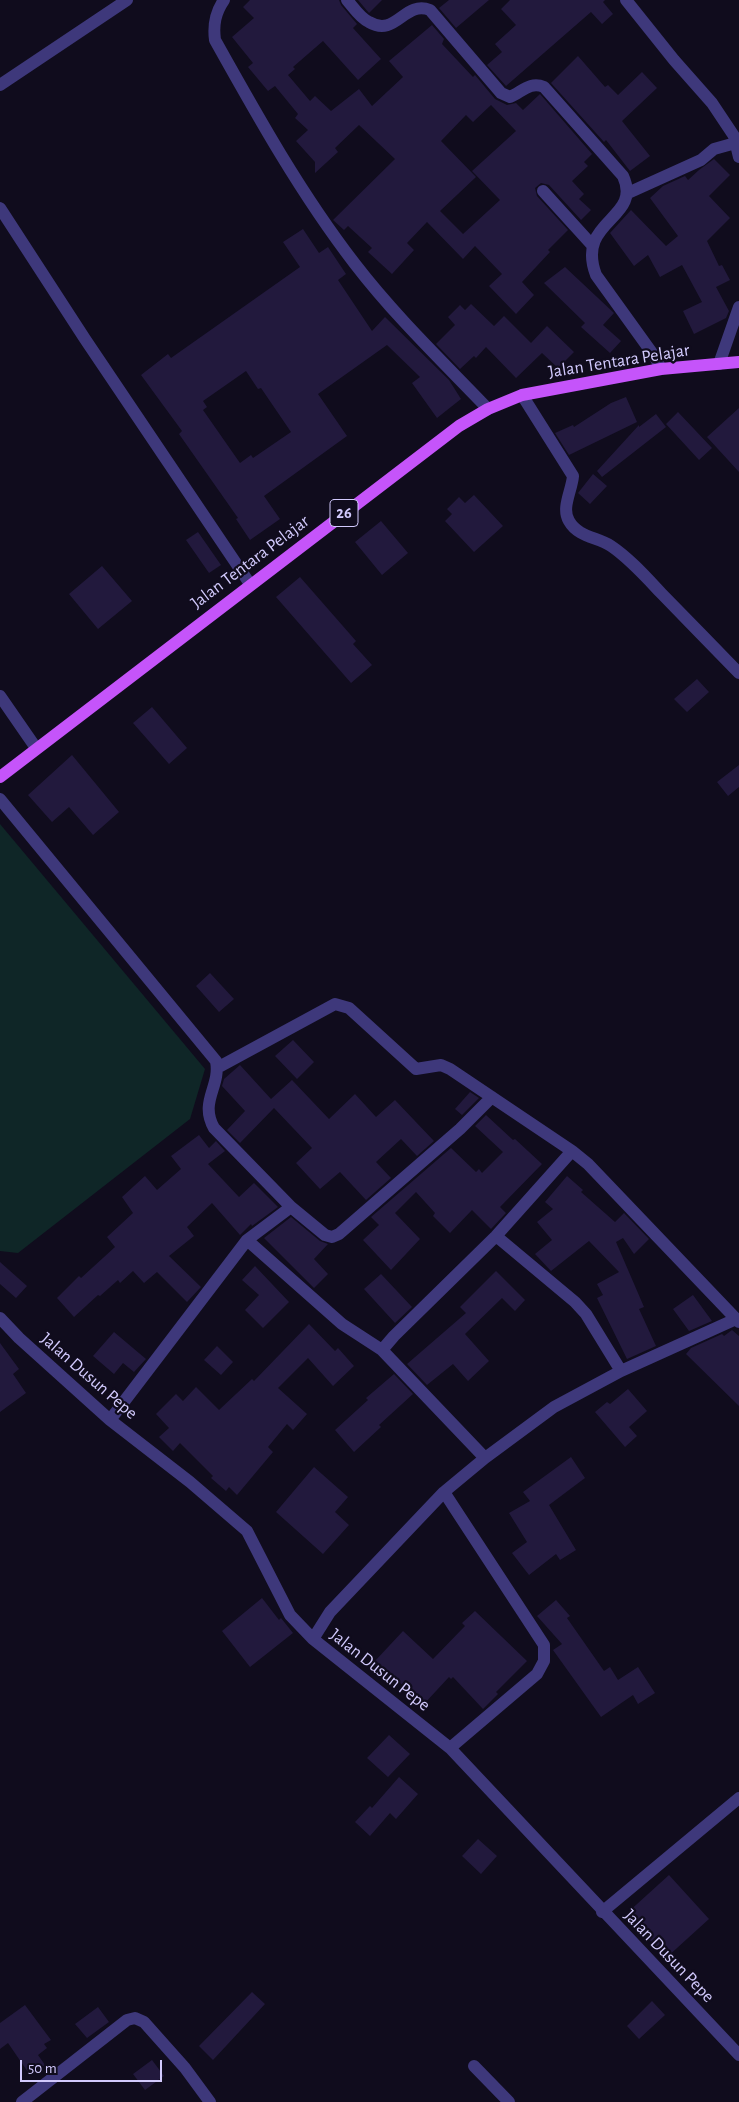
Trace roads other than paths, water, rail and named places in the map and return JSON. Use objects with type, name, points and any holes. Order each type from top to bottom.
[{"type":"main road","name":"Jalan Tentara Pelajar","points":[[0,776],[459,426],[488,409],[522,395],[661,369],[739,362]]},
{"type":"street","points":[[0,85],[127,0]]},
{"type":"street","points":[[224,0],[216,13],[213,26],[215,40],[272,141],[338,241],[357,266],[383,297],[488,409]]},
{"type":"street","points":[[347,0],[368,22],[381,26],[391,23],[412,6],[426,7],[501,93],[510,96],[530,86],[539,85],[544,87],[623,176],[628,193],[626,202],[597,235],[592,245],[593,266],[596,275],[655,357],[661,369]]},
{"type":"street","points":[[626,0],[674,60],[712,103],[734,136],[739,157]]},
{"type":"street","points":[[628,193],[701,160],[714,150],[737,143]]},
{"type":"street","points":[[543,191],[592,245]]},
{"type":"street","points":[[0,208],[85,339],[250,584]]},
{"type":"street","points":[[719,364],[739,307]]},
{"type":"street","points":[[522,395],[573,476],[566,509],[568,520],[577,530],[590,538],[610,545],[641,573],[739,673]]},
{"type":"street","points":[[0,696],[36,748]]},
{"type":"street","points":[[0,799],[216,1061],[217,1068],[207,1104],[209,1119],[214,1128],[291,1207],[325,1235],[332,1237],[339,1234],[465,1124],[492,1097]]},
{"type":"street","points":[[217,1068],[335,1004],[343,1005],[349,1008],[416,1069],[441,1065],[450,1069],[572,1151],[588,1164],[737,1321],[621,1371],[554,1407],[485,1458],[444,1492],[330,1612],[313,1639]]},
{"type":"street","points":[[382,1350],[496,1236],[572,1151]]},
{"type":"street","points":[[110,1420],[247,1240],[291,1207]]},
{"type":"street","points":[[496,1236],[575,1302],[586,1314],[621,1371]]},
{"type":"street","points":[[247,1240],[342,1324],[382,1350],[485,1458]]},
{"type":"street","name":"Jalan Dusun Pepe","points":[[1,1323],[110,1420],[190,1482],[247,1531],[290,1615],[313,1639],[450,1748],[602,1912],[739,2055]]},
{"type":"street","points":[[444,1492],[544,1644],[544,1661],[537,1674],[450,1748]]},
{"type":"street","points":[[602,1912],[739,1798]]},
{"type":"street","points":[[22,2102],[127,2020],[135,2018],[144,2022],[185,2068],[210,2102]]},
{"type":"street","points":[[474,2066],[509,2102]]}]
